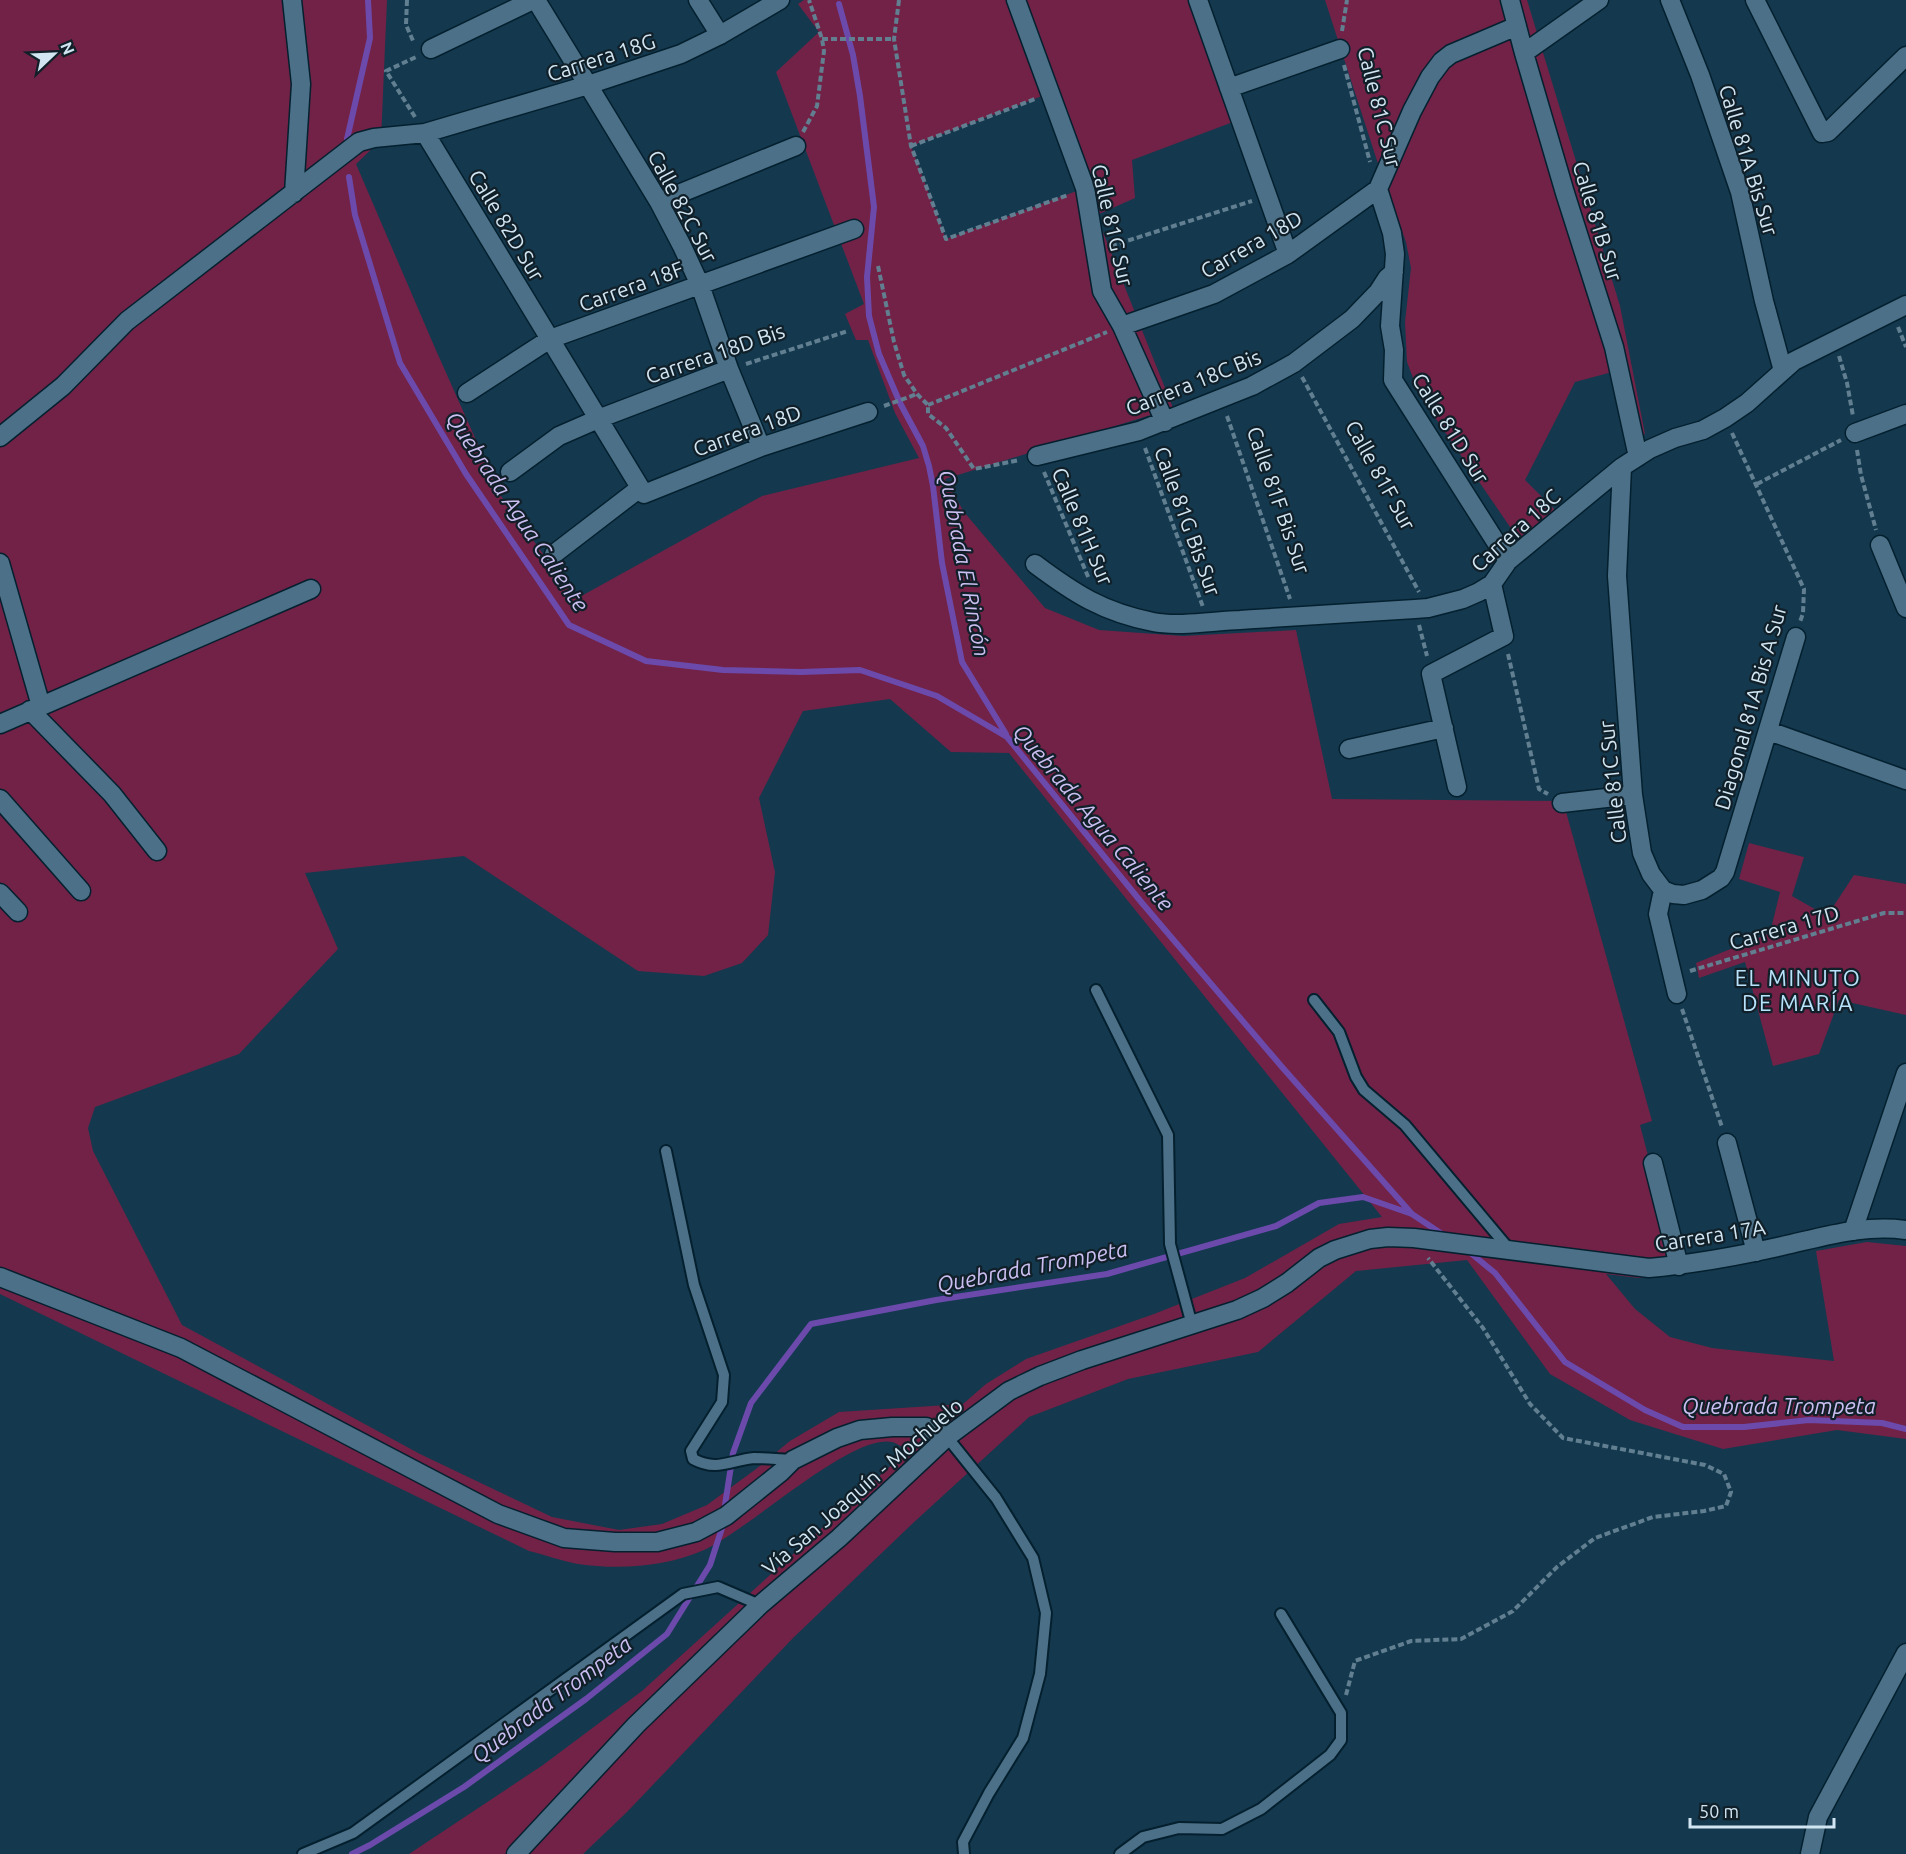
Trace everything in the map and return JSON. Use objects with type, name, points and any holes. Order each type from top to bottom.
[{"type":"street","points":[[292,0],[301,84],[294,193]]},
{"type":"street","points":[[425,52],[535,0]]},
{"type":"street","name":"Calle 82C Sur","points":[[535,0],[659,202],[682,246],[760,447]]},
{"type":"street","points":[[698,0],[720,35]]},
{"type":"street","name":"Carrera 18G","points":[[0,437],[63,387],[127,321],[359,142],[374,138],[425,133],[588,85],[681,54],[720,35],[780,0]]},
{"type":"street","name":"Calle 81G Sur","points":[[1016,0],[1085,189],[1102,291],[1122,326],[1165,422]]},
{"type":"street","points":[[1198,0],[1288,254]]},
{"type":"street","name":"Calle 81B Sur","points":[[1510,0],[1524,53],[1614,346],[1638,457]]},
{"type":"street","points":[[1524,53],[1599,0]]},
{"type":"street","name":"Calle 81A Bis Sur","points":[[1670,0],[1700,75],[1740,192],[1764,301],[1783,371]]},
{"type":"street","points":[[1755,0],[1822,133],[1828,132],[1906,57]]},
{"type":"street","points":[[1378,189],[1412,111],[1430,77],[1443,61],[1451,54],[1517,26]]},
{"type":"street","points":[[1229,88],[1340,49]]},
{"type":"street","name":"Calle 82D Sur","points":[[425,133],[642,491]]},
{"type":"street","points":[[659,202],[796,146]]},
{"type":"street","name":"Carrera 18D","points":[[1122,326],[1214,294],[1288,254],[1378,189]]},
{"type":"street","name":"Calle 81D Sur","points":[[1378,189],[1392,233],[1395,254],[1390,326],[1394,350],[1393,380],[1508,561]]},
{"type":"street","name":"Carrera 18F","points":[[467,393],[550,339],[854,229]]},
{"type":"street","name":"Carrera 18C Bis","points":[[1037,456],[1139,431],[1252,386],[1294,363],[1352,319],[1394,272]]},
{"type":"street","name":"Carrera 18C","points":[[1035,564],[1061,585],[1086,600],[1101,607],[1156,623],[1421,609],[1463,599],[1492,584],[1508,561],[1622,467],[1650,449],[1675,438],[1703,430],[1725,418],[1747,403],[1794,362],[1906,305]]},
{"type":"street","name":"Carrera 18D Bis","points":[[510,472],[559,436],[729,369]]},
{"type":"street","name":"Carrera 18D","points":[[554,554],[642,491],[760,447],[868,412]]},
{"type":"street","points":[[1855,433],[1906,414]]},
{"type":"street","name":"Calle 81C Sur","points":[[1622,467],[1617,576],[1633,795],[1642,853],[1651,874],[1663,890]]},
{"type":"street","points":[[1880,545],[1906,608]]},
{"type":"street","points":[[0,562],[35,708],[112,794],[157,851]]},
{"type":"street","points":[[1457,787],[1431,674],[1504,636],[1492,584]]},
{"type":"street","points":[[0,724],[311,590]]},
{"type":"street","name":"Diagonal 81A Bis A Sur","points":[[1663,890],[1684,895],[1702,890],[1721,878],[1728,865],[1796,637]]},
{"type":"street","points":[[1349,749],[1444,728]]},
{"type":"street","points":[[1769,730],[1906,780]]},
{"type":"street","points":[[1562,803],[1633,795]]},
{"type":"street","points":[[0,799],[81,891]]},
{"type":"street","points":[[1663,890],[1658,914],[1677,994]]},
{"type":"street","points":[[0,892],[18,912]]},
{"type":"street","points":[[1853,1231],[1906,1073]]},
{"type":"street","points":[[1727,1143],[1756,1252]]},
{"type":"street","points":[[1653,1163],[1679,1266]]},
{"type":"street","name":"Carrera 17A","points":[[1413,1238],[1649,1268],[1679,1266],[1853,1231],[1879,1228],[1906,1230]]},
{"type":"street","name":"Vía San Joaquín - Mochuelo","points":[[516,1854],[636,1725],[760,1605],[839,1538],[947,1437],[1009,1391],[1040,1376],[1083,1360],[1237,1310],[1263,1298],[1319,1258],[1335,1250],[1370,1239],[1413,1238]]},
{"type":"street","points":[[0,1276],[181,1348],[498,1514],[564,1538],[615,1542],[657,1542],[696,1532],[726,1516],[793,1460],[837,1438],[860,1430],[892,1426],[926,1426],[947,1437]]},
{"type":"street","points":[[1810,1854],[1818,1817],[1906,1653]]},
{"type":"lane","points":[[1096,990],[1168,1136],[1170,1244],[1192,1325]]},
{"type":"lane","points":[[1314,1000],[1339,1032],[1356,1077],[1364,1090],[1405,1125],[1510,1250]]},
{"type":"lane","points":[[666,1151],[694,1285],[724,1375],[722,1402],[691,1451],[693,1459],[704,1465],[729,1464],[752,1458],[793,1460]]},
{"type":"lane","points":[[947,1437],[996,1498],[1033,1558],[1046,1613],[1040,1674],[1023,1738],[989,1793],[963,1842],[964,1854]]},
{"type":"lane","points":[[303,1854],[353,1833],[683,1594],[718,1587],[760,1605]]},
{"type":"lane","points":[[1120,1854],[1143,1837],[1179,1828],[1222,1829],[1261,1809],[1330,1755],[1341,1740],[1341,1713],[1281,1614]]},
{"type":"path","points":[[407,0],[406,25],[425,52],[386,71],[425,133]]},
{"type":"path","points":[[796,146],[817,106],[824,51],[809,0]]},
{"type":"path","points":[[899,0],[894,39],[911,146],[945,239],[1085,189]]},
{"type":"path","name":"Calle 81C Sur","points":[[1347,0],[1340,49],[1378,189]]},
{"type":"path","points":[[822,39],[894,39]]},
{"type":"path","points":[[911,146],[1050,93]]},
{"type":"path","points":[[1096,251],[1267,196]]},
{"type":"path","points":[[878,266],[894,342],[904,375],[928,405],[928,414],[946,428],[974,469],[1037,456]]},
{"type":"path","points":[[928,405],[1122,326]]},
{"type":"path","name":"Carrera 18D Bis","points":[[729,369],[848,331]]},
{"type":"path","name":"Calle 81F Sur","points":[[1294,363],[1421,609]]},
{"type":"path","points":[[887,405],[917,394]]},
{"type":"path","name":"Calle 81F Bis Sur","points":[[1220,398],[1296,616]]},
{"type":"path","name":"Diagonal 81A Bis A Sur","points":[[1725,418],[1804,589],[1803,612],[1796,637]]},
{"type":"path","name":"Calle 81G Bis Sur","points":[[1139,431],[1209,622]]},
{"type":"path","points":[[1757,484],[1855,433]]},
{"type":"path","name":"Calle 81H Sur","points":[[1037,456],[1101,607]]},
{"type":"path","points":[[1421,609],[1431,674]]},
{"type":"path","points":[[1504,636],[1539,789],[1562,803]]},
{"type":"path","name":"Carrera 17D","points":[[1672,976],[1884,914],[1906,914]]},
{"type":"path","points":[[1677,994],[1727,1143]]},
{"type":"path","points":[[1341,1713],[1355,1661],[1411,1641],[1461,1640],[1514,1611],[1557,1567],[1595,1538],[1653,1517],[1726,1506],[1731,1492],[1724,1474],[1705,1465],[1563,1438],[1530,1404],[1483,1329],[1413,1238]]},
{"type":"shaded area","points":[[0,0],[387,0],[381,140],[356,164],[501,496],[576,599],[762,496],[919,458],[895,413],[868,340],[856,340],[845,314],[864,304],[776,72],[819,32],[798,4],[804,0],[1189,0],[1233,122],[1132,160],[1135,198],[1099,214],[1089,197],[1173,408],[945,479],[964,512],[1045,608],[1099,630],[1183,636],[1296,630],[1332,799],[1563,801],[1652,1121],[1640,1125],[1679,1275],[1639,1278],[1606,1274],[1635,1309],[1670,1337],[1712,1348],[1834,1361],[1816,1251],[1867,1242],[1906,1246],[1906,1439],[1837,1430],[1723,1449],[1630,1420],[1550,1374],[1467,1260],[1356,1271],[1258,1352],[1128,1379],[1029,1417],[912,1524],[793,1638],[627,1812],[583,1854],[409,1854],[543,1765],[642,1691],[908,1450],[892,1442],[874,1443],[851,1452],[826,1467],[723,1540],[689,1556],[642,1566],[610,1567],[578,1564],[529,1551],[0,1294]],"holes":[[[1050,93],[1085,188],[946,239],[911,146]],[[890,699],[951,752],[1009,753],[1382,1217],[1339,1224],[1245,1278],[1154,1314],[1026,1359],[986,1384],[963,1404],[839,1412],[790,1441],[707,1505],[662,1524],[619,1530],[552,1517],[420,1454],[182,1325],[93,1151],[88,1128],[95,1107],[239,1054],[338,949],[305,873],[464,856],[638,971],[704,976],[742,963],[768,935],[775,872],[759,798],[803,711]]]},
{"type":"shaded area","points":[[1325,0],[1527,0],[1620,306],[1645,434],[1625,443],[1612,372],[1575,382],[1525,480],[1556,511],[1521,543],[1419,394],[1407,362],[1405,322],[1411,268],[1406,242],[1382,176]]},
{"type":"shaded area","points":[[1749,843],[1804,857],[1792,896],[1827,916],[1854,875],[1906,884],[1906,1015],[1839,1000],[1819,1054],[1773,1066],[1745,962],[1699,978],[1696,963],[1770,933],[1780,892],[1739,879]]},
{"type":"waterway","name":"Quebrada Agua Caliente","points":[[347,139],[370,38],[368,0]]},
{"type":"waterway","name":"Quebrada El Rincón","points":[[839,4],[853,55],[874,207],[867,277],[869,316],[879,354],[900,403],[923,446],[929,466],[942,563],[962,662],[1006,734]]},
{"type":"waterway","name":"Quebrada Agua Caliente","points":[[349,177],[355,215],[400,363],[466,474],[569,625],[646,661],[723,670],[801,672],[860,670],[937,696],[1007,737],[1142,903],[1412,1214]]},
{"type":"waterway","name":"Quebrada Trompeta","points":[[725,1505],[733,1453],[751,1403],[811,1324],[936,1300],[1107,1274],[1276,1226],[1319,1203],[1363,1197],[1412,1214],[1445,1236]]},
{"type":"waterway","name":"Quebrada Trompeta","points":[[1467,1250],[1495,1273],[1565,1362],[1645,1410],[1683,1427],[1744,1427],[1809,1420],[1882,1423],[1906,1429]]},
{"type":"waterway","name":"Quebrada Trompeta","points":[[352,1854],[464,1787],[586,1699],[667,1634],[710,1565],[722,1528]]},
{"type":"district","name":"EL MINUTO DE MARÍA","points":[[1798,990]]}]
